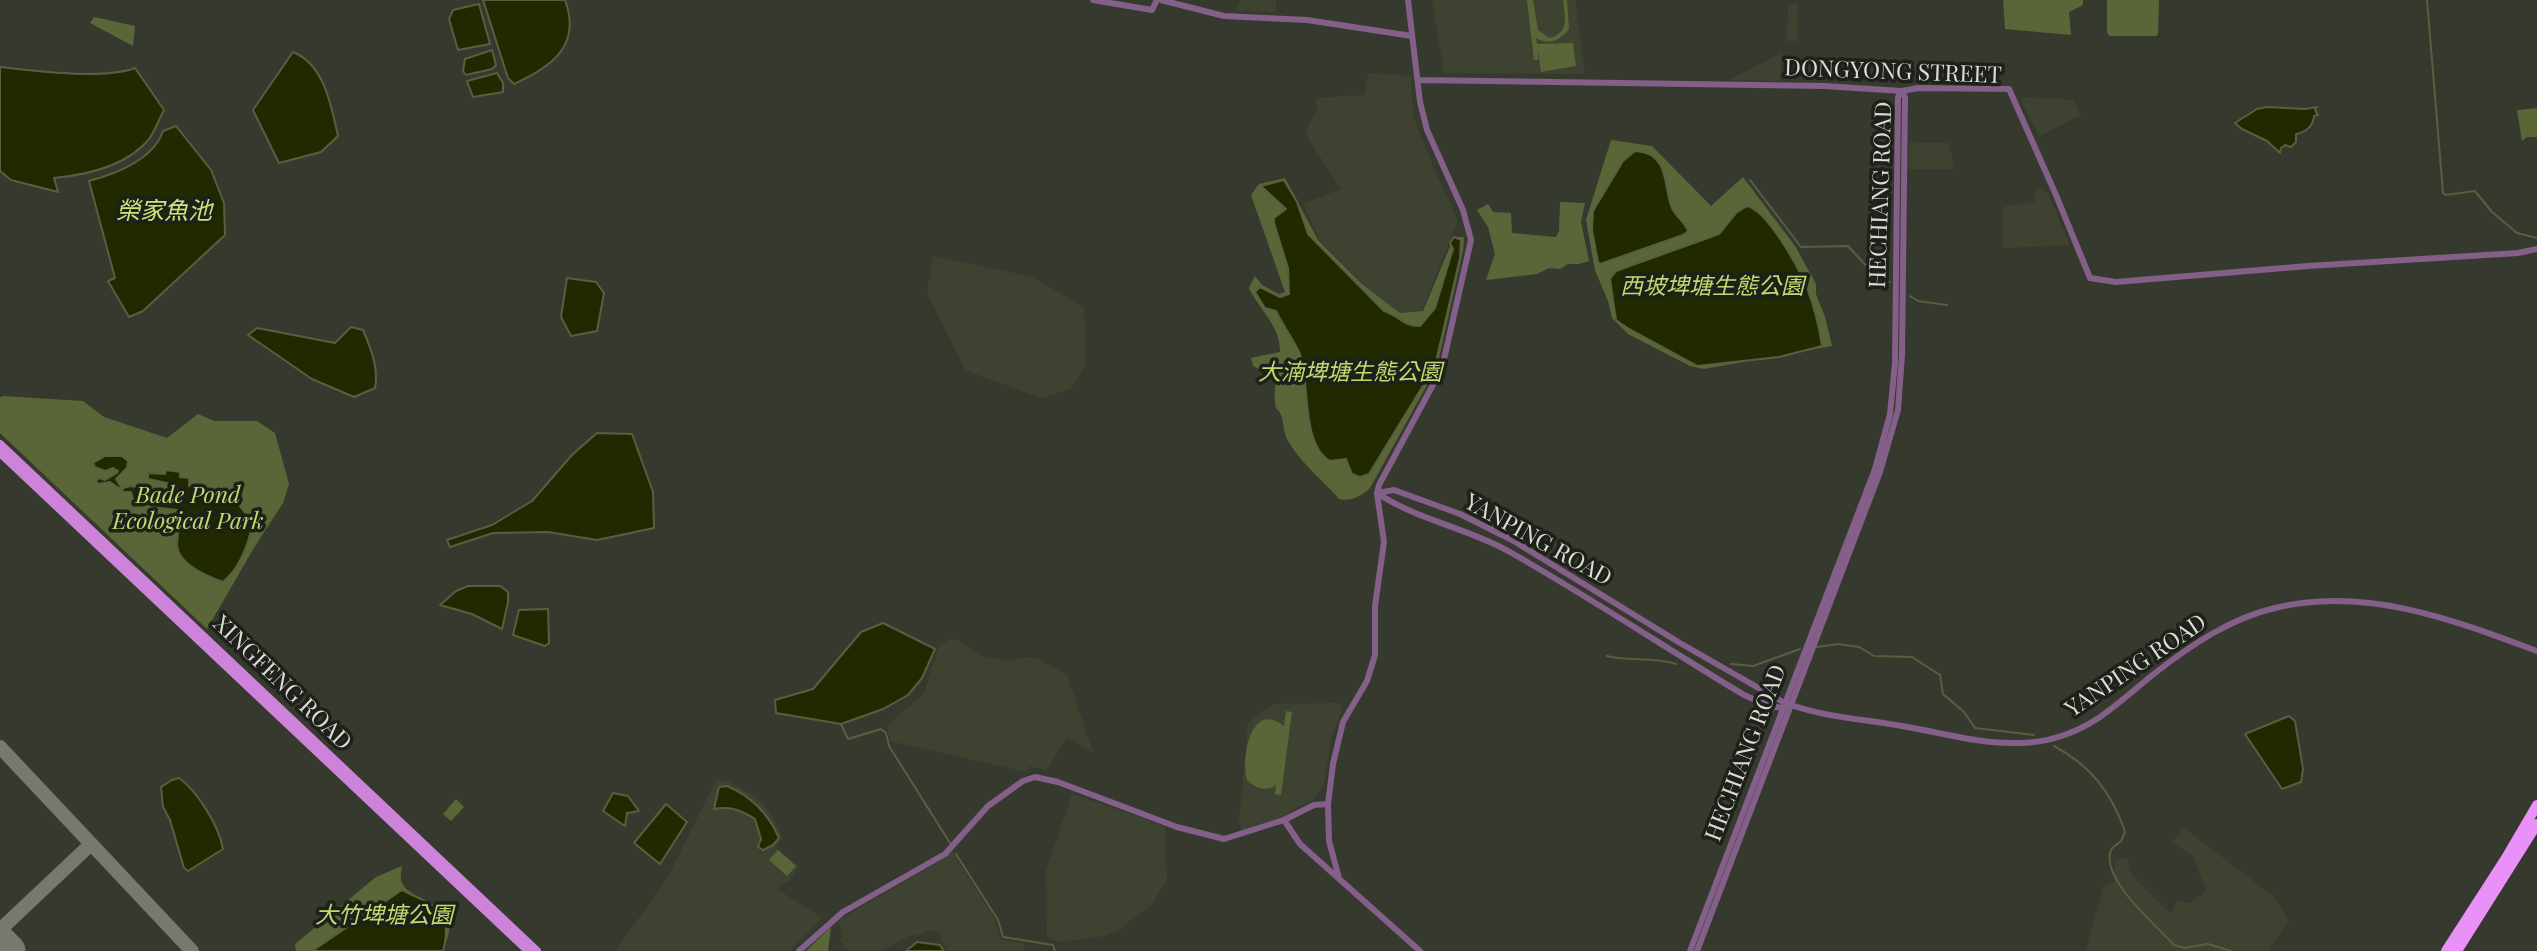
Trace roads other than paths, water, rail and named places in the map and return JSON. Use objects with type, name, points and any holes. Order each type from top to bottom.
[{"type":"highway","points":[[2446,951],[2537,805]]},
{"type":"highway","points":[[2457,951],[2537,824]]},
{"type":"main road","name":"XINGFENG ROAD","points":[[0,444],[537,951]]},
{"type":"main road","name":"XINGFENG ROAD","points":[[0,453],[528,951]]},
{"type":"street","points":[[1093,0],[1152,10],[1159,0],[1224,16],[1307,20],[1412,36]]},
{"type":"street","points":[[1339,878],[1329,841],[1328,804],[1341,730],[1367,681],[1375,655],[1375,606],[1384,542],[1377,493],[1442,368],[1471,240],[1464,209],[1427,130],[1408,0]]},
{"type":"street","name":"DONGYONG STREET","points":[[1418,80],[1902,90],[2009,89],[2090,278],[2099,281],[2116,282],[2308,266],[2518,253],[2537,249]]},
{"type":"street","name":"HECHIANG ROAD","points":[[1689,951],[1821,617],[1875,469],[1893,397],[1898,97],[1902,90]]},
{"type":"street","name":"YANPING ROAD","points":[[1377,493],[1394,490],[1489,527],[1785,705]]},
{"type":"street","name":"YANPING ROAD","points":[[1377,493],[1393,504],[1456,527],[1508,551],[1744,695],[1767,705],[1785,705],[1983,741],[2014,743],[2047,740],[2080,729],[2213,633],[2239,620],[2275,608],[2315,601],[2395,605],[2474,627],[2537,651]]},
{"type":"street","name":"HECHIANG ROAD","points":[[1697,951],[1785,705]]},
{"type":"street","points":[[799,951],[843,912],[945,854],[988,806],[1023,780],[1035,777],[1058,782],[1177,827],[1224,839],[1284,820],[1314,805],[1328,804]]},
{"type":"street","points":[[1284,820],[1300,844],[1420,951]]},
{"type":"water","points":[[483,0],[565,0],[569,30],[560,53],[540,70],[514,84],[508,78]]},
{"type":"water","points":[[479,4],[490,44],[458,50],[449,19],[453,10]]},
{"type":"water","points":[[492,50],[496,65],[492,69],[466,75],[463,71],[465,59]]},
{"type":"water","points":[[293,52],[313,66],[319,76],[329,100],[338,136],[321,152],[279,163],[253,110]]},
{"type":"water","name":"榮家魚池","points":[[0,67],[87,74],[121,72],[135,68],[164,110],[151,136],[140,148],[105,168],[54,178],[58,192],[11,180],[0,171]]},
{"type":"water","points":[[497,73],[503,83],[503,92],[473,97],[467,81]]},
{"type":"water","points":[[2317,107],[2315,110],[2318,115],[2314,116],[2308,128],[2296,134],[2296,142],[2291,147],[2285,145],[2280,153],[2267,141],[2235,123],[2257,109]]},
{"type":"water","name":"榮家魚池","points":[[176,126],[211,170],[224,203],[225,235],[143,311],[129,317],[108,281],[115,278],[89,181],[133,164],[151,150],[163,131]]},
{"type":"water","points":[[1635,151],[1647,153],[1660,165],[1672,208],[1688,231],[1600,264],[1592,230],[1593,211],[1623,161]]},
{"type":"water","name":"大湳埤塘生態公園","points":[[1284,180],[1297,202],[1308,234],[1384,311],[1409,324],[1420,326],[1435,308],[1453,249],[1450,243],[1454,237],[1461,240],[1460,258],[1435,366],[1369,474],[1360,477],[1352,474],[1346,459],[1330,461],[1314,441],[1300,354],[1276,311],[1265,308],[1255,292],[1260,287],[1280,297],[1289,294],[1288,268],[1274,223],[1274,218],[1286,209],[1261,186]]},
{"type":"water","points":[[1747,206],[1764,218],[1797,267],[1812,302],[1822,346],[1779,357],[1697,366],[1616,320],[1610,279],[1616,271],[1719,234],[1736,213]]},
{"type":"water","points":[[567,278],[596,282],[604,293],[597,331],[571,336],[561,317]]},
{"type":"water","points":[[351,327],[363,330],[376,373],[375,388],[354,397],[312,379],[248,335],[257,328],[335,343]]},
{"type":"water","points":[[597,433],[632,434],[653,492],[654,528],[597,540],[548,532],[493,533],[450,547],[447,540],[492,525],[532,501],[572,455]]},
{"type":"water","points":[[105,456],[122,456],[128,461],[127,468],[116,479],[120,489],[110,482],[98,484],[96,480],[105,480],[118,471],[113,468],[105,471],[95,467],[93,463]]},
{"type":"water","points":[[166,470],[180,472],[180,477],[189,478],[189,486],[210,488],[218,496],[239,505],[253,522],[243,554],[223,582],[194,568],[182,558],[177,544],[178,510],[151,507],[133,499],[131,492],[122,492],[123,488],[130,486],[142,488],[142,499],[150,498],[155,502],[173,504],[180,496],[176,485],[148,479],[148,473],[165,474]]},
{"type":"water","points":[[468,586],[500,586],[508,592],[502,629],[472,614],[440,605],[456,591]]},
{"type":"water","points":[[548,609],[549,643],[545,646],[513,635],[519,610]]},
{"type":"water","points":[[883,623],[935,649],[922,678],[908,695],[883,709],[841,724],[776,713],[775,700],[813,689],[861,632]]},
{"type":"water","points":[[2289,716],[2295,721],[2303,769],[2301,782],[2282,789],[2245,734]]},
{"type":"water","points":[[179,778],[207,810],[223,849],[188,871],[184,868],[170,820],[163,807],[161,787]]},
{"type":"water","points":[[727,786],[744,795],[764,814],[779,838],[773,845],[763,850],[758,847],[761,839],[755,819],[730,808],[714,809],[719,787]]},
{"type":"water","points":[[613,793],[628,796],[639,811],[627,813],[625,826],[603,811]]},
{"type":"water","points":[[666,804],[687,822],[660,864],[634,843]]},
{"type":"water","name":"大竹埤塘公園","points":[[402,890],[439,911],[446,926],[443,951],[312,951]]},
{"type":"water","points":[[917,942],[940,945],[944,951],[906,951]]},
{"type":"waterway","points":[[2427,0],[2443,193],[2446,195],[2475,191],[2492,212],[2517,233],[2537,238]]},
{"type":"waterway","points":[[1750,180],[1801,247],[1848,246],[1871,271],[1890,282]]},
{"type":"waterway","points":[[1910,296],[1918,301],[1947,305]]},
{"type":"waterway","points":[[1817,647],[1838,644],[1859,647],[1874,656],[1912,657],[1940,675],[1943,694],[1964,712],[1975,728],[2034,735]]},
{"type":"waterway","points":[[1731,664],[1753,666],[1800,649]]},
{"type":"waterway","points":[[1607,656],[1676,664]]},
{"type":"waterway","points":[[841,724],[848,739],[881,729],[886,733],[889,746],[950,843]]},
{"type":"waterway","points":[[2054,746],[2089,771],[2113,804],[2125,831],[2121,841],[2111,850],[2110,864],[2115,877],[2133,902],[2174,945],[2184,948],[2208,944],[2231,951]]},
{"type":"waterway","points":[[956,854],[998,920],[1003,937],[1053,945],[1055,951]]},
{"type":"park label","name":"西坡埤塘生態公園","points":[[1712,287]]},
{"type":"park label","name":"Bade Pond Ecological Park","points":[[188,509]]}]
